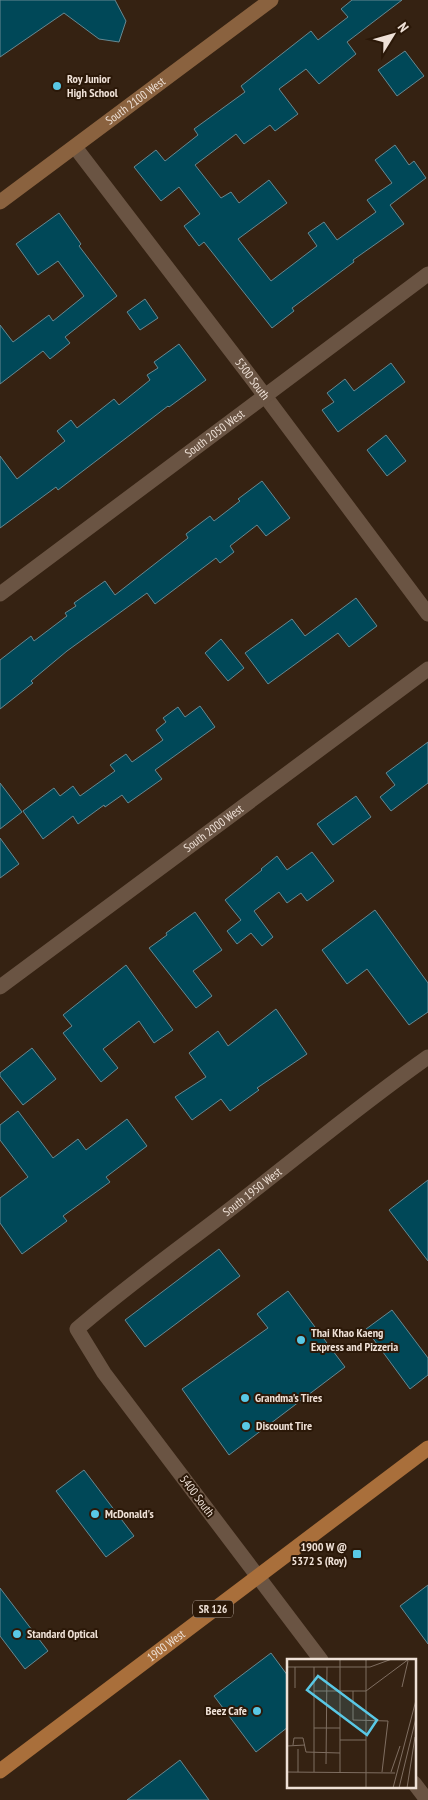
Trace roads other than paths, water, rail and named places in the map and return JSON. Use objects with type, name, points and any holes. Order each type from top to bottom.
[{"type":"main road","name":"1900 West","points":[[0,1771],[428,1448]]},
{"type":"street","name":"South 2100 West","points":[[0,202],[271,0]]},
{"type":"street","name":"5300 South","points":[[75,147],[428,614]]},
{"type":"street","name":"South 2050 West","points":[[0,594],[428,274]]},
{"type":"street","name":"South 2000 West","points":[[0,987],[428,669]]},
{"type":"street","name":"South 1950 West","points":[[78,1329],[105,1305],[241,1201],[320,1137],[428,1057]]},
{"type":"street","name":"5400 South","points":[[78,1329],[104,1373],[320,1659]]},
{"type":"street","points":[[416,1786],[427,1800]]},
{"type":"place","name":"Roy Junior High School","points":[[57,86]]},
{"type":"place","name":"Thai Khao Kaeng Express and Pizzeria","points":[[301,1340]]},
{"type":"place","name":"Grandma's Tires","points":[[245,1398]]},
{"type":"place","name":"Discount Tire","points":[[246,1426]]},
{"type":"place","name":"McDonald's","points":[[95,1514]]},
{"type":"place","name":"1900 W @ 5372 S (Roy)","points":[[357,1554]]},
{"type":"place","name":"Standard Optical","points":[[17,1634]]},
{"type":"place","name":"Beez Cafe","points":[[257,1711]]}]
